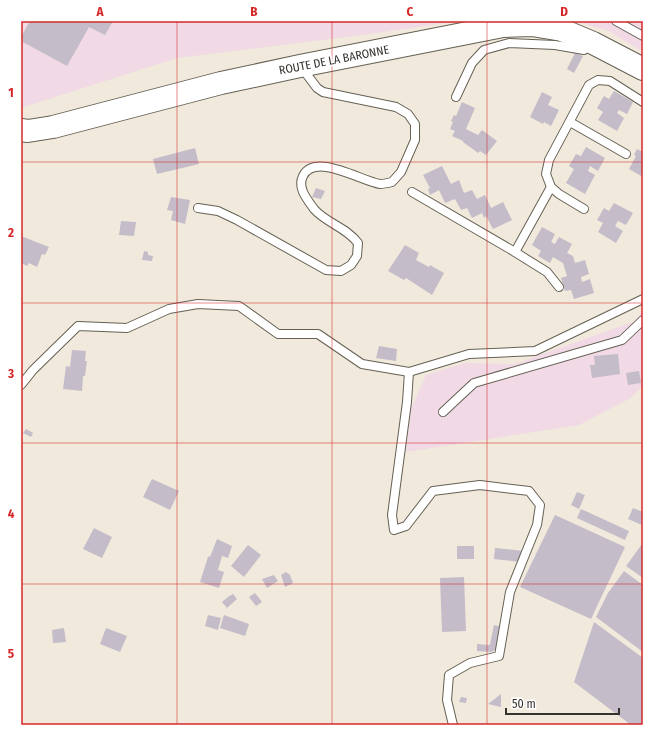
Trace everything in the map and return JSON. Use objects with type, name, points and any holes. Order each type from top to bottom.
[{"type":"main road","name":"ROUTE DE LA BARONNE","points":[[21,130],[28,131],[53,127],[221,83],[503,26],[532,25],[562,30],[593,43],[643,69]]},
{"type":"lane","points":[[616,21],[643,36]]},
{"type":"lane","points":[[456,97],[472,63],[484,50],[509,43],[555,45],[584,50],[593,43]]},
{"type":"lane","points":[[198,208],[218,211],[237,220],[326,270],[341,271],[351,265],[357,256],[358,243],[351,234],[327,220],[316,210],[303,192],[300,182],[305,173],[315,167],[328,167],[380,184],[392,182],[402,172],[415,140],[415,124],[408,114],[396,107],[324,92],[317,88],[300,66]]},
{"type":"lane","points":[[584,209],[559,194],[551,187],[546,174],[548,160],[589,86],[598,80],[610,81],[643,102]]},
{"type":"lane","points":[[570,122],[626,154]]},
{"type":"lane","points":[[515,252],[551,187]]},
{"type":"lane","points":[[412,192],[547,272],[559,287]]},
{"type":"lane","points":[[21,385],[33,370],[78,326],[127,328],[169,309],[198,304],[239,306],[278,334],[318,334],[362,364],[409,372],[469,354],[535,351],[643,299]]},
{"type":"lane","points":[[443,412],[474,383],[622,340],[643,320]]},
{"type":"lane","points":[[409,372],[407,402],[392,514],[394,530],[406,526],[433,491],[480,485],[529,491],[540,505],[537,525],[510,592],[499,656],[470,663],[449,675],[447,700],[453,725]]},
{"type":"shaded area","points":[[21,21],[460,21],[370,34],[177,58],[21,108]]},
{"type":"shaded area","points":[[574,21],[643,21],[643,52],[607,30]]},
{"type":"shaded area","points":[[643,309],[643,386],[629,399],[579,425],[406,452],[411,409],[426,375],[464,363],[515,364],[635,321]]},
{"type":"building","points":[[30,21],[113,21],[105,35],[89,27],[67,66],[21,41],[21,37]]},
{"type":"building","points":[[575,53],[583,56],[574,73],[567,69]]},
{"type":"building","points":[[614,91],[633,102],[627,114],[619,110],[617,113],[624,118],[617,131],[598,120],[603,112],[597,108],[604,96],[609,99]]},
{"type":"building","points":[[542,92],[552,97],[548,105],[559,110],[551,126],[544,122],[543,124],[530,117]]},
{"type":"building","points":[[462,102],[475,108],[466,129],[478,135],[482,130],[497,141],[486,155],[480,151],[478,153],[463,141],[452,136],[455,131],[450,129],[453,122],[451,121],[454,115],[456,116]]},
{"type":"building","points":[[586,147],[605,158],[598,171],[590,166],[588,171],[595,175],[585,194],[566,183],[574,169],[569,166],[576,154],[581,156]]},
{"type":"building","points":[[195,148],[199,164],[157,174],[153,159]]},
{"type":"building","points":[[637,149],[643,152],[643,177],[629,169],[636,156],[634,155]]},
{"type":"building","points":[[442,166],[451,184],[459,180],[464,193],[472,190],[477,199],[485,195],[491,208],[503,202],[512,220],[493,229],[486,216],[484,218],[482,213],[472,218],[467,208],[461,210],[455,199],[445,203],[439,190],[430,195],[428,189],[430,188],[423,175]]},
{"type":"building","points":[[316,188],[325,191],[321,199],[312,197]]},
{"type":"building","points":[[171,197],[190,200],[185,224],[171,220],[173,211],[167,210]]},
{"type":"building","points":[[614,203],[633,213],[626,225],[618,221],[615,226],[623,231],[616,243],[598,232],[603,223],[597,220],[604,208],[609,211]]},
{"type":"building","points":[[121,221],[136,222],[134,236],[119,235]]},
{"type":"building","points":[[542,227],[555,234],[551,242],[555,244],[559,237],[572,244],[567,253],[573,256],[575,263],[585,260],[589,274],[581,277],[582,282],[590,279],[594,293],[574,299],[571,290],[565,291],[561,278],[567,276],[563,263],[553,257],[550,263],[538,256],[541,251],[532,245]]},
{"type":"building","points":[[21,236],[49,247],[45,255],[42,254],[37,267],[29,263],[27,266],[21,263]]},
{"type":"building","points":[[405,245],[419,253],[416,260],[429,267],[430,265],[444,273],[432,295],[406,278],[404,280],[388,271]]},
{"type":"building","points":[[144,251],[148,252],[148,255],[153,256],[152,261],[142,260]]},
{"type":"building","points":[[379,346],[397,349],[396,361],[376,358]]},
{"type":"building","points":[[72,350],[86,351],[85,361],[87,361],[85,376],[83,376],[82,391],[63,389],[66,366],[70,367]]},
{"type":"building","points":[[618,354],[620,374],[592,378],[590,365],[595,365],[594,356]]},
{"type":"building","points":[[639,371],[641,383],[628,385],[626,373]]},
{"type":"building","points":[[26,429],[33,433],[31,437],[23,433]]},
{"type":"building","points":[[152,479],[179,491],[170,510],[143,497]]},
{"type":"building","points":[[577,492],[585,495],[579,509],[571,505]]},
{"type":"building","points":[[633,508],[643,512],[642,525],[628,519]]},
{"type":"building","points":[[581,509],[629,531],[625,540],[577,518]]},
{"type":"building","points":[[555,515],[625,547],[591,619],[520,587]]},
{"type":"building","points":[[94,528],[112,537],[102,558],[83,549]]},
{"type":"building","points":[[217,539],[232,546],[228,558],[222,556],[218,570],[224,572],[219,588],[200,582],[208,556],[210,557]]},
{"type":"building","points":[[642,544],[643,545],[643,578],[626,566]]},
{"type":"building","points":[[248,545],[261,555],[244,577],[231,566]]},
{"type":"building","points":[[457,546],[474,546],[474,559],[457,559]]},
{"type":"building","points":[[495,548],[524,551],[520,562],[494,559]]},
{"type":"building","points":[[624,571],[643,585],[643,652],[596,617],[608,593]]},
{"type":"building","points":[[286,572],[290,575],[293,583],[285,587],[281,575]]},
{"type":"building","points":[[274,575],[278,581],[267,588],[262,579]]},
{"type":"building","points":[[464,577],[466,631],[442,632],[440,578]]},
{"type":"building","points":[[255,593],[262,602],[256,606],[249,597]]},
{"type":"building","points":[[233,594],[237,599],[227,608],[222,602]]},
{"type":"building","points":[[208,615],[221,618],[218,630],[205,626]]},
{"type":"building","points":[[224,615],[249,624],[245,636],[220,628]]},
{"type":"building","points":[[594,622],[643,658],[643,725],[631,725],[574,682]]},
{"type":"building","points":[[494,625],[502,627],[498,647],[492,652],[477,651],[477,644],[490,644]]},
{"type":"building","points":[[64,628],[66,642],[53,643],[52,630]]},
{"type":"building","points":[[106,628],[127,636],[120,652],[100,644]]},
{"type":"building","points":[[501,694],[501,707],[488,704]]},
{"type":"building","points":[[461,697],[467,698],[466,703],[459,702]]}]
